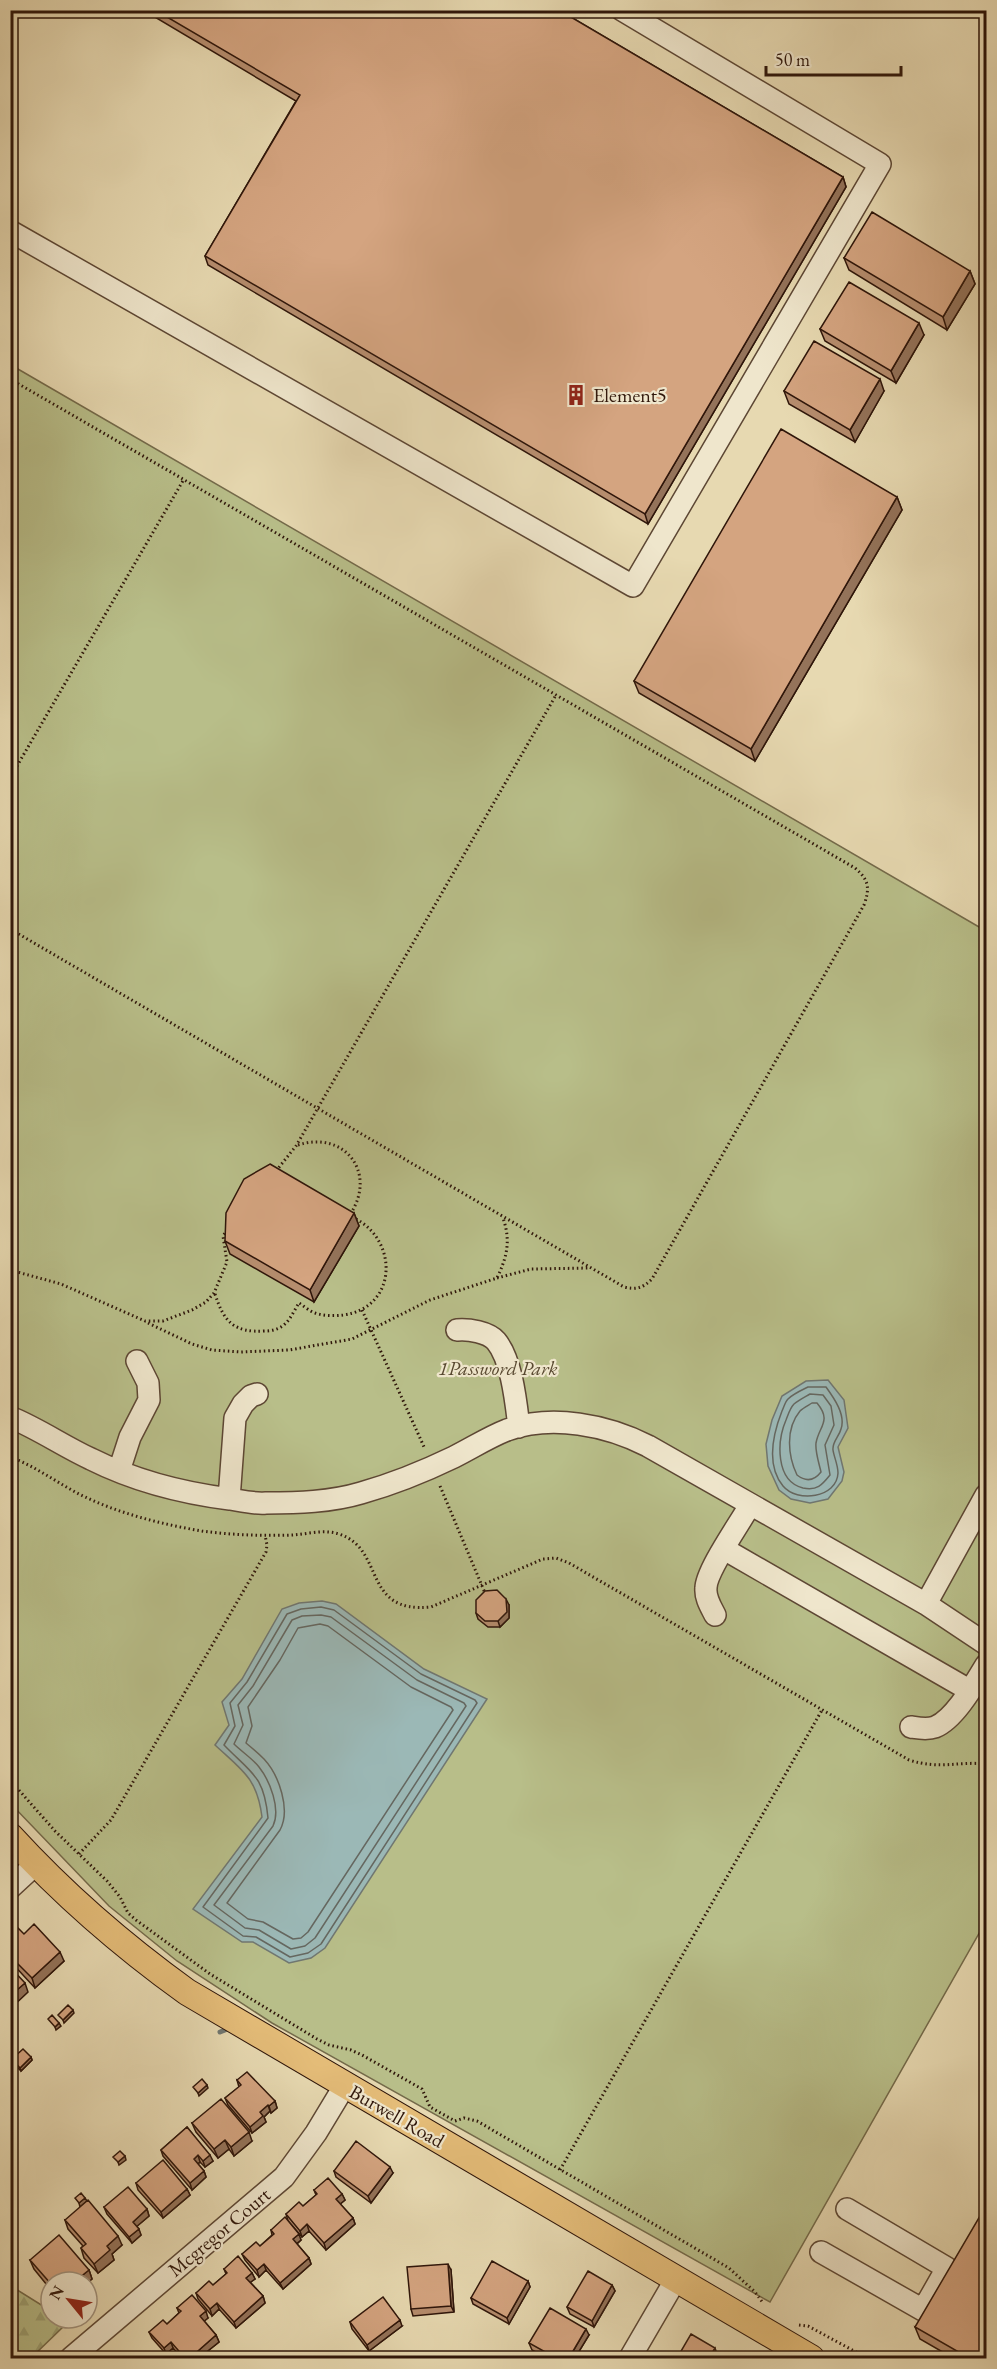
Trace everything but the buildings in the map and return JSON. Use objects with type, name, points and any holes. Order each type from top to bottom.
[{"type":"main road","name":"Burwell Road","points":[[10,1836],[86,1912],[155,1969],[188,1992],[811,2358]]},
{"type":"street","points":[[10,231],[633,586],[880,164],[622,10]]},
{"type":"street","points":[[457,1330],[476,1331],[495,1340],[504,1357],[511,1379],[519,1427]]},
{"type":"street","points":[[118,1471],[130,1437],[149,1400],[148,1383],[137,1361]]},
{"type":"street","points":[[229,1499],[235,1418],[243,1404],[251,1396],[257,1394]]},
{"type":"street","points":[[10,1417],[31,1425],[90,1459],[173,1490],[264,1503],[323,1500],[360,1494],[432,1467],[487,1439],[519,1427],[540,1424],[576,1424],[625,1434],[926,1604],[987,1644]]},
{"type":"street","points":[[926,1604],[987,1496]]},
{"type":"street","points":[[715,1615],[708,1602],[705,1588],[710,1573],[750,1505]]},
{"type":"street","points":[[724,1549],[969,1690]]},
{"type":"street","points":[[911,1727],[933,1728],[941,1723],[987,1665]]},
{"type":"street","points":[[10,1888],[36,1864]]},
{"type":"street","name":"Mcgregor Court","points":[[71,2358],[284,2177],[316,2133],[345,2085]]},
{"type":"street","points":[[821,2252],[923,2310],[947,2268],[847,2209]]},
{"type":"street","points":[[630,2358],[676,2279]]},
{"type":"path","points":[[10,379],[855,868],[865,876],[868,885],[864,905],[652,1279],[633,1290],[502,1217],[10,929]]},
{"type":"path","points":[[10,778],[184,479]]},
{"type":"path","points":[[270,1173],[276,1171],[296,1146],[556,694]]},
{"type":"path","points":[[214,1293],[221,1313],[232,1325],[244,1331],[274,1331],[286,1323],[299,1304],[316,1313],[332,1316],[351,1314],[370,1304],[380,1292],[386,1280],[383,1246],[372,1231],[349,1215],[356,1205],[360,1187],[359,1172],[353,1159],[343,1149],[324,1142],[308,1142],[296,1146]]},
{"type":"path","points":[[497,1278],[508,1253],[507,1231],[502,1217]]},
{"type":"path","points":[[145,1321],[163,1321],[179,1316],[206,1302],[214,1293],[227,1262],[223,1236],[228,1227]]},
{"type":"path","points":[[10,1270],[61,1284],[192,1344],[212,1350],[241,1352],[289,1350],[352,1339],[430,1300],[497,1278],[531,1269],[591,1268]]},
{"type":"path","points":[[10,1457],[24,1462],[81,1494],[141,1518],[202,1531],[338,1534],[355,1542],[366,1557],[379,1585],[387,1596],[400,1604],[416,1608],[431,1606],[543,1559],[556,1558],[569,1563],[909,1760],[925,1765],[944,1766],[987,1764]]},
{"type":"path","points":[[79,1854],[111,1820],[266,1552],[265,1534]]},
{"type":"path","points":[[560,2170],[822,1710]]},
{"type":"path","points":[[10,1780],[56,1831],[107,1881],[136,1920],[218,1979],[317,2039],[329,2045],[351,2050],[422,2089],[430,2107],[438,2112],[455,2121],[464,2118],[477,2121],[729,2268],[769,2307]]},
{"type":"path","points":[[791,2320],[799,2325],[808,2326],[867,2358]]},
{"type":"green space","name":"1Password Park","points":[[11,365],[986,931],[986,1921],[770,2302],[272,2023],[177,1961],[109,1906],[11,1804]]},
{"type":"green space","points":[[11,2286],[39,2304],[39,2330],[60,2330],[31,2358],[11,2358]]},
{"type":"water","points":[[828,1380],[844,1400],[848,1428],[838,1447],[844,1472],[842,1481],[828,1499],[810,1503],[791,1499],[779,1490],[768,1466],[766,1444],[772,1420],[782,1396],[806,1381]]},
{"type":"water","points":[[322,1601],[336,1604],[424,1669],[487,1699],[325,1948],[311,1958],[289,1963],[253,1942],[242,1942],[193,1909],[262,1817],[256,1793],[247,1776],[215,1745],[229,1725],[222,1702],[242,1679],[282,1609],[299,1603]]},
{"type":"waterway","points":[[220,2032],[225,2030]]},
{"type":"place","name":"Element5","points":[[576,395]]}]
